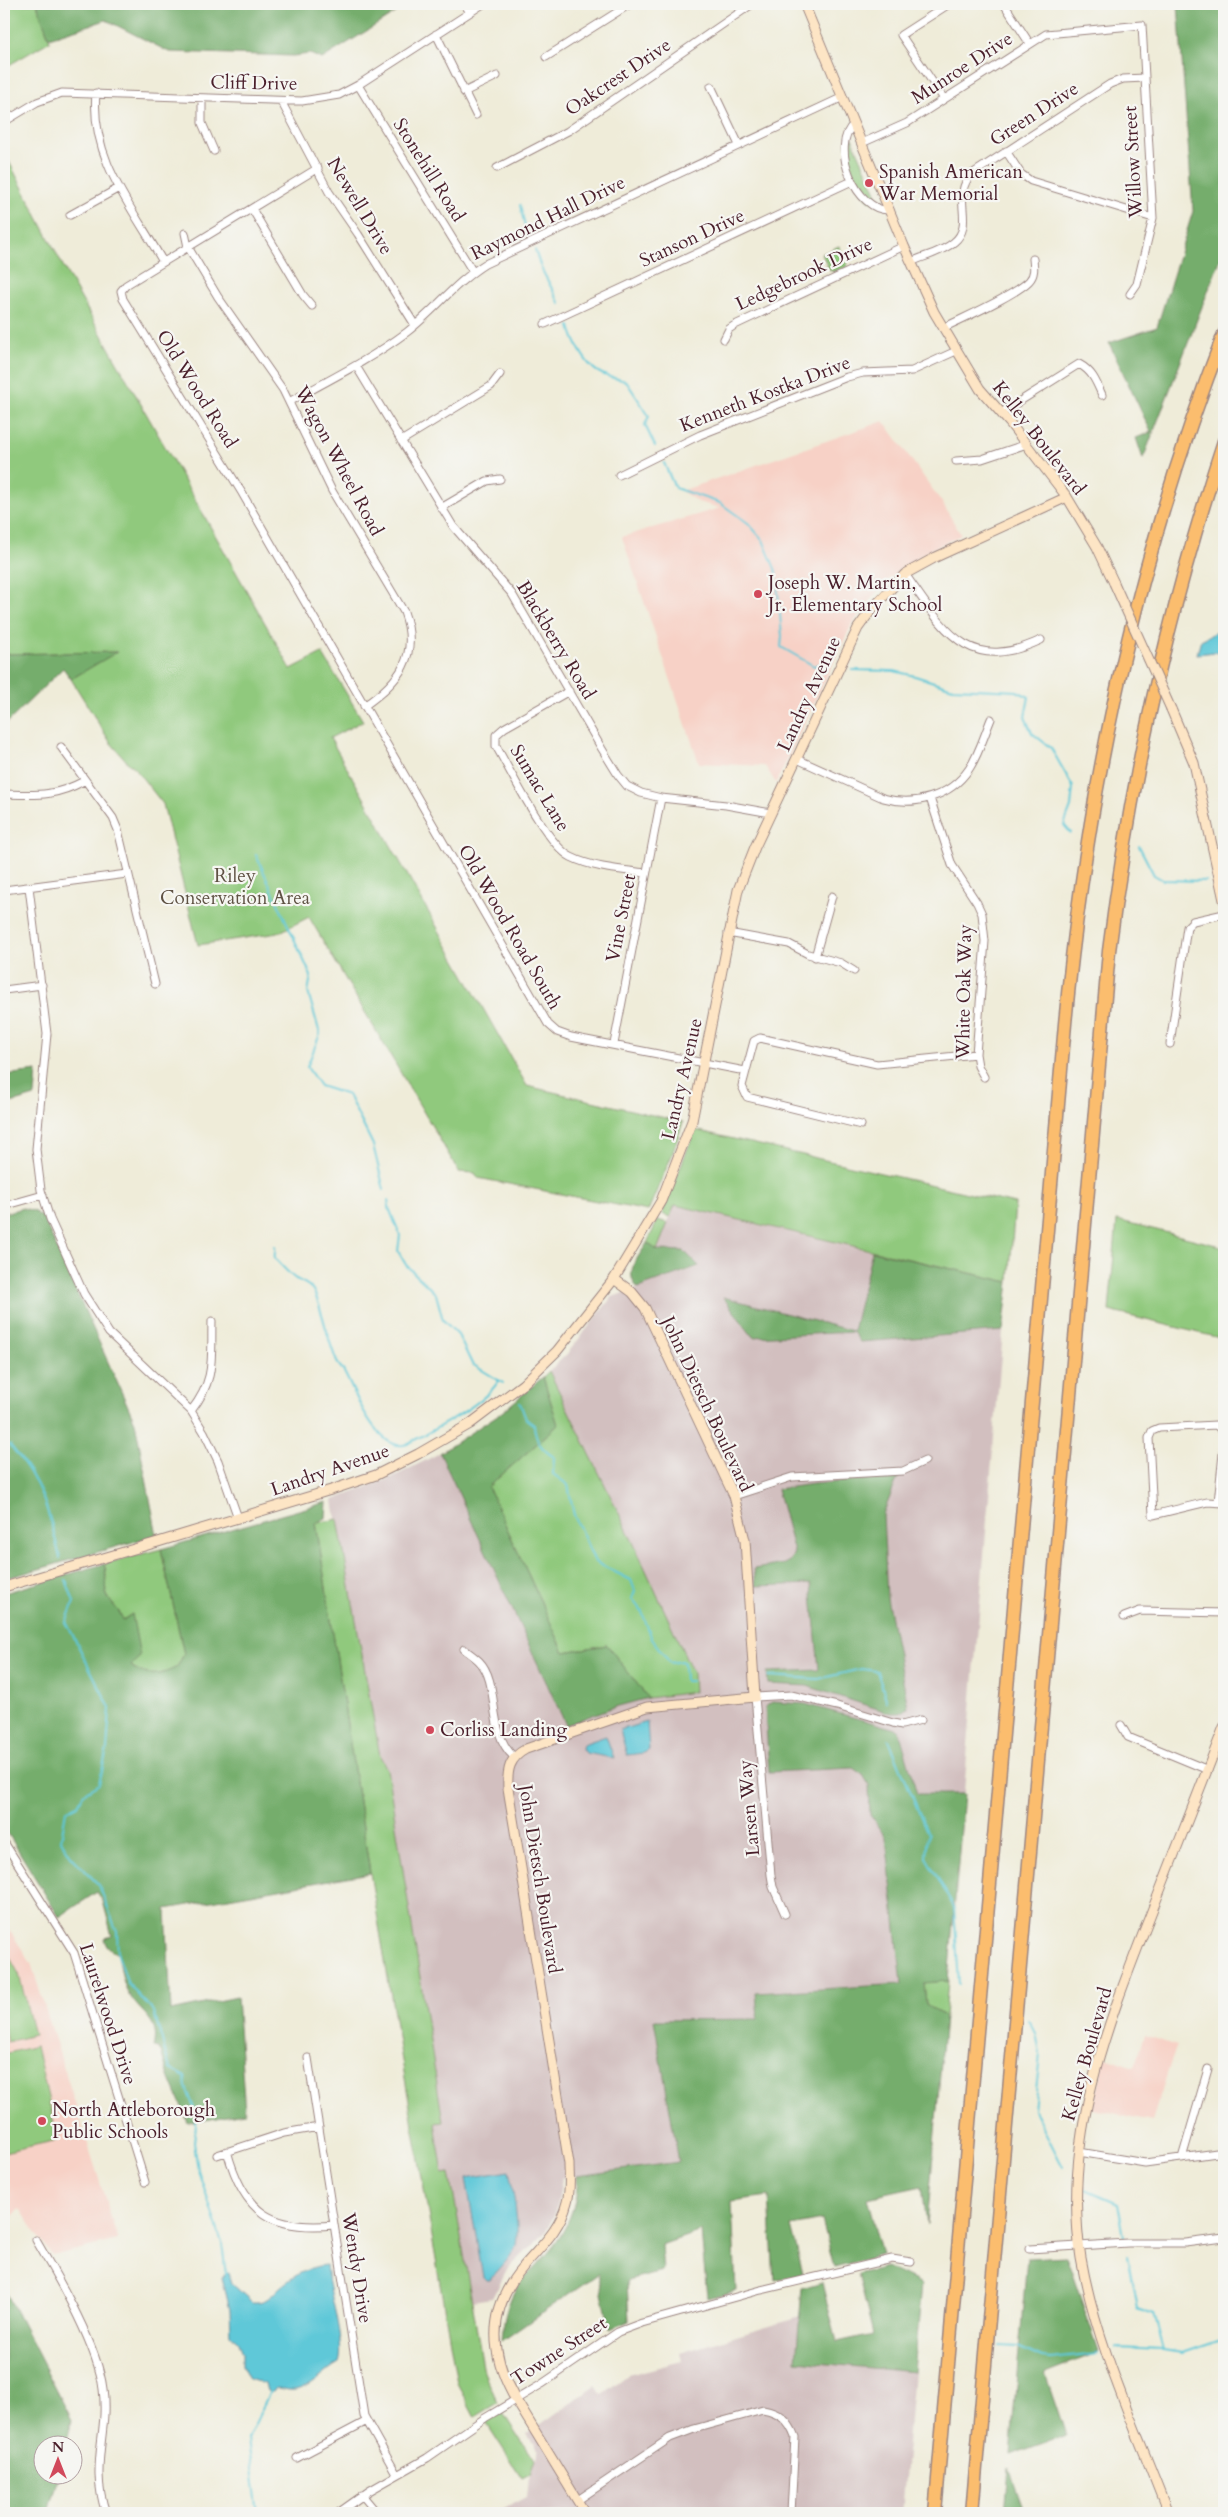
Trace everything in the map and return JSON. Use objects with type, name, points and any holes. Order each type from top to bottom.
[{"type":"highway","points":[[936,2513],[1065,1024],[1076,922],[1102,759],[1134,620],[1173,480],[1223,336]]},
{"type":"highway","points":[[972,2513],[1106,972],[1128,822],[1155,686],[1185,568],[1224,441]]},
{"type":"street","points":[[464,4],[470,12]]},
{"type":"street","name":"Cliff Drive","points":[[4,122],[37,102],[62,93],[281,101],[325,99],[339,95],[358,85],[483,4]]},
{"type":"street","points":[[546,58],[630,4]]},
{"type":"street","name":"Oakcrest Drive","points":[[497,168],[568,131],[752,4]]},
{"type":"street","name":"Kelley Boulevard","points":[[804,4],[904,246],[943,328],[980,389],[1067,497],[1097,547],[1114,583],[1194,763],[1224,900]]},
{"type":"street","points":[[944,99],[902,35],[949,4]]},
{"type":"street","points":[[1004,4],[1030,44]]},
{"type":"street","name":"Munroe Drive","points":[[862,143],[907,122],[1052,32],[1142,25]]},
{"type":"street","name":"Willow Street","points":[[1130,294],[1137,284],[1153,218],[1142,25]]},
{"type":"street","points":[[436,34],[476,115]]},
{"type":"street","points":[[464,92],[497,76]]},
{"type":"street","name":"Green Drive","points":[[911,262],[956,241],[963,227],[961,194],[965,181],[972,174],[1114,82],[1145,78]]},
{"type":"street","name":"Stonehill Road","points":[[358,85],[473,272]]},
{"type":"street","points":[[711,86],[739,145]]},
{"type":"street","points":[[96,93],[97,125],[101,148],[119,188],[163,262]]},
{"type":"street","name":"Raymond Hall Drive","points":[[289,402],[356,366],[415,325],[473,272],[843,97]]},
{"type":"street","points":[[202,98],[202,123],[214,151]]},
{"type":"street","name":"Newell Drive","points":[[281,101],[330,192],[415,325]]},
{"type":"street","points":[[854,124],[848,129],[844,150],[852,181],[866,201],[876,208],[890,210]]},
{"type":"street","points":[[1006,151],[1022,174],[1031,181],[1153,218]]},
{"type":"street","name":"Old Wood Road","points":[[318,168],[126,285],[121,291],[123,299],[242,493],[364,706]]},
{"type":"street","name":"Stanson Drive","points":[[545,324],[852,181]]},
{"type":"street","points":[[70,215],[119,188]]},
{"type":"street","points":[[252,208],[303,295],[312,306]]},
{"type":"street","name":"Wagon Wheel Road","points":[[185,233],[188,247],[237,327],[258,351],[289,402],[332,491],[404,612],[407,622],[407,655],[401,673],[389,687],[364,706]]},
{"type":"street","name":"Ledgebrook Drive","points":[[724,339],[729,329],[735,325],[904,246]]},
{"type":"street","points":[[943,328],[1016,290],[1030,280],[1034,270],[1033,259]]},
{"type":"street","name":"Kenneth Kostka Drive","points":[[619,475],[688,440],[847,377],[863,373],[912,371],[956,351]]},
{"type":"street","points":[[1001,413],[1079,364],[1094,376],[1102,395]]},
{"type":"street","name":"Blackberry Road","points":[[356,366],[453,526],[512,594],[618,776],[627,786],[641,793],[661,798],[726,805],[771,813]]},
{"type":"street","points":[[401,441],[491,386],[500,374]]},
{"type":"street","points":[[956,461],[982,459],[1026,444]]},
{"type":"street","points":[[441,508],[487,481],[500,479]]},
{"type":"street","name":"Landry Avenue","points":[[4,1586],[238,1518],[376,1475],[418,1454],[470,1424],[522,1384],[557,1351],[614,1279],[661,1202],[692,1121],[728,932],[746,869],[830,684],[858,628],[872,609],[905,574],[936,557],[1067,497]]},
{"type":"street","points":[[905,574],[935,619],[952,637],[962,643],[988,652],[1004,653],[1019,651],[1042,640]]},
{"type":"street","name":"Sumac Lane","points":[[569,691],[504,728],[496,735],[496,746],[558,850],[586,862],[646,873]]},
{"type":"street","name":"Old Wood Road South","points":[[364,706],[548,1024],[557,1032],[571,1037],[745,1071]]},
{"type":"street","points":[[797,759],[883,798],[910,801],[930,798],[948,789],[968,771],[977,755],[991,719]]},
{"type":"street","points":[[61,747],[116,824],[155,984]]},
{"type":"street","points":[[4,794],[49,795],[65,791],[84,781]]},
{"type":"street","name":"Vine Street","points":[[614,1044],[661,798]]},
{"type":"street","name":"White Oak Way","points":[[930,798],[952,865],[978,903],[984,923],[985,941],[976,1054],[978,1066],[984,1078]]},
{"type":"street","points":[[4,890],[127,874]]},
{"type":"street","points":[[29,887],[47,1034],[36,1149],[43,1195],[50,1219],[84,1294],[109,1333],[191,1412],[218,1461],[238,1518]]},
{"type":"street","points":[[815,957],[832,896]]},
{"type":"street","points":[[1170,1044],[1187,927],[1193,921],[1224,914]]},
{"type":"street","points":[[728,932],[789,944],[815,957],[841,963],[854,971]]},
{"type":"street","points":[[4,990],[42,985]]},
{"type":"street","points":[[861,1125],[750,1099],[744,1094],[742,1086],[752,1044],[756,1039],[877,1064],[976,1054]]},
{"type":"street","points":[[4,1206],[43,1195]]},
{"type":"street","name":"John Dietsch Boulevard","points":[[614,1279],[632,1292],[645,1308],[734,1496],[745,1540],[755,1697]]},
{"type":"street","points":[[191,1412],[204,1394],[211,1373],[212,1321]]},
{"type":"street","points":[[1224,1432],[1221,1427],[1214,1425],[1159,1428],[1152,1431],[1149,1438],[1153,1515],[1207,1502],[1221,1502],[1224,1444]]},
{"type":"street","points":[[734,1496],[792,1477],[903,1471],[925,1461]]},
{"type":"street","points":[[1124,1617],[1140,1611],[1224,1613]]},
{"type":"street","points":[[464,1649],[481,1662],[492,1696],[502,1744],[514,1757],[526,1749],[647,1707],[702,1700],[791,1695],[837,1706],[893,1724],[902,1725],[921,1720]]},
{"type":"street","name":"Larsen Way","points":[[755,1697],[771,1875],[773,1887],[785,1914]]},
{"type":"street","points":[[1121,1725],[1128,1737],[1208,1770]]},
{"type":"street","name":"Kelley Boulevard","points":[[1168,2513],[1104,2345],[1086,2286],[1076,2204],[1079,2152],[1091,2086],[1106,2033],[1128,1970],[1224,1727]]},
{"type":"street","name":"John Dietsch Boulevard","points":[[514,1757],[508,1769],[508,1788],[569,2164],[570,2182],[568,2201],[552,2235],[513,2279],[504,2297],[497,2316],[496,2349],[498,2362],[516,2399],[585,2513]]},
{"type":"street","name":"Laurelwood Drive","points":[[4,1842],[74,1953],[144,2182]]},
{"type":"street","name":"Wendy Drive","points":[[308,2058],[361,2402],[367,2421],[397,2476]]},
{"type":"street","points":[[1182,2158],[1208,2069]]},
{"type":"street","points":[[217,2155],[284,2133],[319,2128]]},
{"type":"street","points":[[228,2151],[236,2181],[246,2198],[263,2214],[282,2224],[303,2227],[334,2225]]},
{"type":"street","points":[[1079,2152],[1136,2162],[1224,2152]]},
{"type":"street","points":[[1029,2249],[1080,2248],[1128,2243],[1185,2243],[1224,2238]]},
{"type":"street","points":[[36,2240],[88,2339],[101,2373],[103,2404],[98,2472],[106,2513]]},
{"type":"street","name":"Towne Street","points":[[338,2513],[362,2495],[427,2458],[477,2423],[542,2384],[608,2337],[642,2323],[761,2290],[892,2259],[911,2262]]},
{"type":"street","points":[[578,2500],[672,2438],[763,2410],[773,2412],[784,2418],[792,2428],[795,2437],[791,2513]]},
{"type":"street","points":[[297,2458],[367,2421]]},
{"type":"street","points":[[362,2495],[377,2513]]},
{"type":"shaded area","name":"Joseph W. Martin, Jr. Elementary School","points":[[884,421],[943,504],[961,535],[907,564],[884,583],[866,605],[851,626],[776,783],[765,766],[699,763],[622,537],[720,508],[698,502],[681,491]]},
{"type":"shaded area","points":[[674,1205],[872,1251],[853,1331],[860,1342],[1003,1331],[948,1981],[756,1993],[758,2019],[654,2020],[679,2162],[562,2178],[557,2209],[544,2234],[506,2271],[492,2298],[472,2301],[450,2174],[443,2174],[435,2123],[442,2122],[387,1769],[378,1770],[333,1500],[393,1477],[440,1453],[566,1725],[611,1708],[644,1699],[694,1692],[693,1673],[632,1540],[549,1371],[567,1354],[612,1297],[699,1267],[684,1251],[657,1250]]},
{"type":"shaded area","name":"North Attleborough Public Schools","points":[[4,1922],[31,1963],[118,2240],[52,2256],[20,2209],[4,2224]]},
{"type":"shaded area","points":[[1145,2035],[1176,2046],[1152,2121],[1093,2109],[1105,2057],[1134,2067]]},
{"type":"shaded area","points":[[800,2317],[796,2361],[914,2372],[902,2513],[502,2513],[502,2510],[527,2497],[529,2478],[538,2451],[527,2434],[596,2385],[602,2394],[628,2375],[682,2361],[680,2353]]},
{"type":"green space","points":[[4,4],[37,4],[50,41],[4,68]]},
{"type":"green space","points":[[37,4],[393,4],[400,10],[322,59],[310,54],[293,56],[169,52],[106,20],[49,38]]},
{"type":"green space","points":[[1200,4],[1224,4],[1224,250],[1143,459],[1136,438],[1151,432],[1109,343],[1157,327],[1193,211],[1178,5],[1199,8]]},
{"type":"green space","points":[[851,136],[881,204],[879,205],[868,199],[855,178],[848,150],[848,142]]},
{"type":"green space","name":"Riley Conservation Area","points":[[4,152],[70,279],[291,669],[322,653],[363,721],[330,738],[527,1086],[683,1122],[672,1155],[648,1211],[478,1178],[475,1173],[459,1172],[309,917],[278,933],[198,945],[163,804],[132,765],[110,742],[71,679],[116,652],[4,654]]},
{"type":"green space","points":[[839,246],[848,266],[834,272],[829,269],[822,254]]},
{"type":"green space","points":[[117,652],[71,679],[63,668],[4,726],[4,654]]},
{"type":"green space","points":[[37,1071],[35,1096],[4,1105],[4,1075]]},
{"type":"green space","points":[[695,1130],[1015,1204],[1009,1282],[675,1205],[670,1217],[662,1214]]},
{"type":"green space","points":[[23,1208],[36,1212],[39,1216],[42,1215],[135,1422],[157,1535],[4,1579],[4,1213]]},
{"type":"green space","points":[[658,1220],[668,1223],[657,1250],[647,1243]]},
{"type":"green space","points":[[1117,1220],[1224,1247],[1224,1339],[1109,1311]]},
{"type":"green space","points":[[647,1243],[657,1250],[684,1251],[699,1266],[638,1288],[632,1277],[632,1271],[636,1260]]},
{"type":"green space","points":[[872,1251],[1009,1282],[1003,1331],[860,1342],[853,1332],[753,1337],[723,1297],[853,1331]]},
{"type":"green space","points":[[549,1371],[632,1540],[693,1673],[694,1692],[648,1698],[607,1645],[564,1652],[488,1487],[558,1425],[543,1377]]},
{"type":"green space","points":[[543,1377],[558,1425],[488,1487],[564,1652],[607,1645],[648,1698],[611,1708],[566,1725],[440,1453],[502,1412]]},
{"type":"green space","points":[[898,1477],[883,1514],[887,1598],[908,1707],[900,1713],[890,1713],[807,1686],[768,1684],[767,1672],[819,1670],[811,1584],[756,1586],[754,1569],[784,1564],[791,1560],[794,1552],[777,1489]]},
{"type":"green space","points":[[327,1502],[326,1518],[316,1523],[370,1873],[166,1909],[171,2011],[237,1997],[245,2113],[188,2123],[166,2070],[161,2051],[154,2047],[155,2031],[153,2024],[127,1991],[123,1981],[118,1954],[106,1944],[104,1938],[112,1936],[103,1901],[97,1892],[59,1917],[4,1827],[4,1593],[104,1564],[107,1596],[123,1620],[132,1614],[140,1656],[131,1666],[148,1674],[159,1674],[177,1667],[184,1654],[161,1549]]},
{"type":"green space","points":[[338,1519],[380,1756],[387,1769],[443,2122],[435,2123],[443,2174],[450,2173],[484,2372],[498,2403],[475,2417],[457,2383],[370,1873],[316,1523]]},
{"type":"green space","points":[[161,1549],[184,1654],[177,1667],[165,1673],[148,1674],[131,1666],[132,1614],[123,1620],[109,1599],[105,1585],[106,1572],[104,1564]]},
{"type":"green space","points":[[772,1702],[805,1704],[899,1730],[917,1794],[964,1794],[948,1981],[924,1983],[926,2004],[945,2017],[927,2225],[922,2186],[867,2198],[882,2255],[834,2267],[822,2220],[791,2226],[803,2274],[774,2281],[769,2196],[732,2201],[736,2291],[707,2298],[701,2231],[661,2245],[663,2271],[627,2280],[629,2321],[610,2329],[598,2274],[502,2341],[506,2312],[514,2291],[554,2246],[570,2218],[576,2197],[577,2176],[679,2162],[654,2020],[758,2019],[756,1993],[902,1984],[886,1838],[870,1815],[869,1785],[863,1775],[853,1768],[769,1772],[765,1707]]},
{"type":"green space","points":[[4,1947],[19,1974],[34,2035],[7,2042],[4,2030]]},
{"type":"green space","points":[[948,1981],[945,2017],[926,2004],[924,1982]]},
{"type":"green space","points":[[36,2046],[58,2140],[4,2152],[4,2054]]},
{"type":"green space","points":[[1066,2256],[1099,2352],[1045,2373],[1066,2435],[1010,2455],[1027,2258]]},
{"type":"green space","points":[[886,2267],[922,2284],[914,2372],[796,2361],[802,2288],[822,2282],[837,2342],[873,2334],[858,2274]]},
{"type":"green space","points":[[4,2288],[72,2420],[68,2434],[32,2434],[32,2484],[56,2484],[48,2513],[4,2513]]},
{"type":"green space","points":[[501,2410],[529,2453],[535,2458],[530,2474],[522,2478],[485,2421]]},
{"type":"green space","points":[[1009,2468],[1025,2513],[1005,2513]]},
{"type":"water","points":[[1224,628],[1224,651],[1197,654],[1201,640]]},
{"type":"water","points":[[647,1722],[649,1750],[644,1753],[627,1755],[620,1730]]},
{"type":"water","points":[[606,1736],[614,1758],[585,1753],[582,1749],[583,1744]]},
{"type":"water","points":[[509,2171],[517,2219],[516,2245],[490,2280],[486,2280],[483,2277],[466,2178]]},
{"type":"water","points":[[326,2265],[340,2343],[341,2354],[339,2363],[301,2389],[276,2388],[273,2392],[267,2391],[265,2384],[249,2379],[242,2365],[242,2353],[238,2342],[231,2334],[230,2310],[222,2277],[228,2273],[231,2283],[252,2302],[261,2302],[295,2276],[313,2267]]},
{"type":"waterway","points":[[520,205],[527,235]]},
{"type":"waterway","points":[[535,250],[541,268],[560,304]]},
{"type":"waterway","points":[[570,326],[579,348],[596,371],[626,381],[649,416],[645,425],[655,446]]},
{"type":"waterway","points":[[664,463],[675,488],[720,503],[748,523],[763,540],[776,571],[782,636],[781,647],[814,666],[819,664]]},
{"type":"waterway","points":[[852,670],[894,671],[953,688],[1017,691],[1029,697],[1025,717],[1032,733],[1051,748],[1073,787],[1071,807],[1064,825],[1071,833]]},
{"type":"waterway","points":[[1139,846],[1154,875],[1163,880],[1206,881]]},
{"type":"waterway","points":[[256,855],[311,976],[308,992],[320,1034],[307,1067],[320,1086],[348,1095],[373,1145],[384,1190]]},
{"type":"waterway","points":[[388,1200],[389,1208],[400,1235],[398,1251],[406,1265],[436,1294],[443,1320],[458,1335],[472,1364],[503,1383]]},
{"type":"waterway","points":[[275,1246],[275,1258],[294,1278],[313,1290],[337,1362],[369,1420],[387,1440],[397,1445],[407,1444],[430,1432],[483,1398],[499,1380]]},
{"type":"waterway","points":[[520,1403],[526,1419],[534,1425],[540,1444],[554,1457],[553,1474],[568,1485],[574,1515],[595,1562],[631,1580],[635,1591],[632,1599],[642,1612],[652,1639],[670,1663],[682,1661],[684,1663],[685,1681],[691,1681]]},
{"type":"waterway","points":[[4,1445],[10,1445],[37,1485],[48,1512],[60,1558]]},
{"type":"waterway","points":[[66,1580],[74,1602],[66,1622],[110,1708],[107,1749],[99,1784],[84,1793],[78,1805],[66,1811],[61,1840],[71,1856],[99,1885],[117,1932],[118,1955],[128,1984],[154,2012],[170,2069],[185,2077],[186,2087],[197,2116],[194,2142],[198,2170],[222,2243],[226,2275]]},
{"type":"waterway","points":[[768,1676],[818,1679],[861,1669],[877,1671],[887,1702]]},
{"type":"waterway","points":[[889,1740],[928,1834],[926,1857],[954,1907],[959,1984]]},
{"type":"waterway","points":[[1028,2020],[1036,2033],[1040,2054],[1034,2110],[1063,2167]]},
{"type":"waterway","points":[[1083,2188],[1118,2203],[1124,2237]]},
{"type":"waterway","points":[[1127,2255],[1137,2308],[1154,2314],[1164,2350],[1183,2353],[1224,2339]]},
{"type":"waterway","points":[[1001,2346],[1018,2347],[1042,2358],[1050,2359],[1098,2354]]},
{"type":"waterway","points":[[1116,2348],[1164,2350]]},
{"type":"waterway","points":[[258,2513],[248,2439],[271,2389]]},
{"type":"place","name":"Spanish American War Memorial","points":[[869,183]]},
{"type":"place","name":"Joseph W. Martin, Jr. Elementary School","points":[[758,594]]},
{"type":"place","name":"Corliss Landing","points":[[430,1730]]},
{"type":"place","name":"North Attleborough Public Schools","points":[[42,2121]]}]
